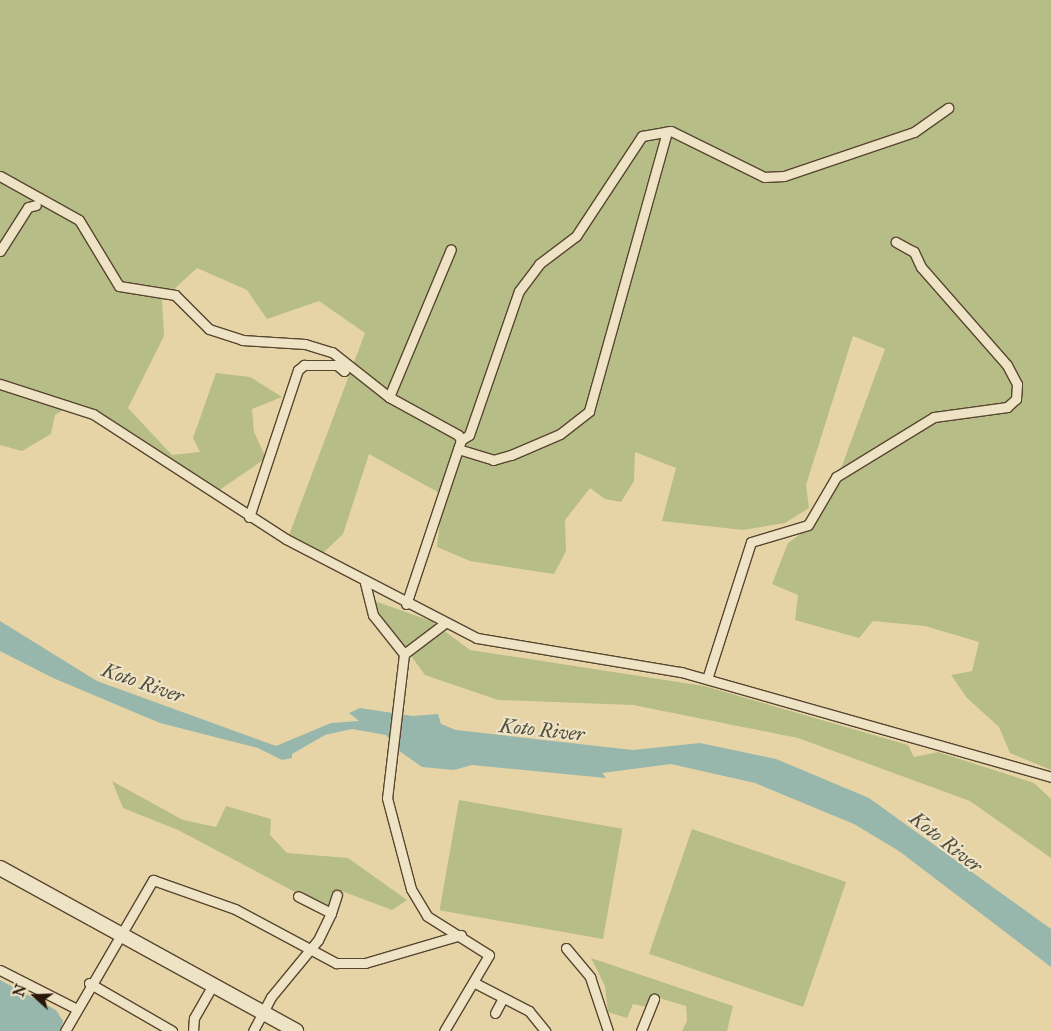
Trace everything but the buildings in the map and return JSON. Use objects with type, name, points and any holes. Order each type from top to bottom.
[{"type":"street","points":[[406,604],[459,444],[469,435],[519,290],[540,264],[576,236],[642,136],[667,132],[764,177],[784,176],[914,132],[948,108]]},
{"type":"street","points":[[0,176],[65,209],[79,220],[120,286],[175,295],[209,329],[242,340],[316,347],[348,365],[389,397],[459,444],[493,460],[511,455],[560,434],[589,411],[667,132]]},
{"type":"street","points":[[0,251],[28,207],[36,205]]},
{"type":"street","points":[[707,680],[750,542],[808,525],[836,477],[934,417],[1007,407],[1016,400],[1017,384],[1007,365],[921,267],[914,252],[896,242]]},
{"type":"street","points":[[389,397],[451,249]]},
{"type":"street","points":[[249,517],[298,370],[304,366],[337,365],[344,370],[348,365]]},
{"type":"street","points":[[0,384],[93,414],[249,517],[365,583],[445,622],[508,646],[707,680],[1051,778]]},
{"type":"street","points":[[365,583],[373,615],[404,654]]},
{"type":"street","points":[[444,1031],[475,983],[489,955],[461,935],[427,916],[417,905],[388,811],[388,782],[404,654],[445,622]]},
{"type":"street","points":[[0,868],[214,984],[296,1031]]},
{"type":"street","points":[[65,1031],[89,983],[153,880],[235,909],[336,963],[365,963],[461,935]]},
{"type":"street","points":[[253,1031],[309,950],[331,913],[337,895]]},
{"type":"street","points":[[298,896],[331,913]]},
{"type":"street","points":[[566,948],[590,977],[608,1031]]},
{"type":"street","points":[[0,970],[75,1008]]},
{"type":"street","points":[[89,983],[142,1008],[172,1031]]},
{"type":"street","points":[[475,983],[528,1011],[547,1029]]},
{"type":"street","points":[[193,1031],[194,1018],[214,984]]},
{"type":"street","points":[[495,1013],[503,998]]},
{"type":"street","points":[[641,1031],[654,999]]},
{"type":"green space","points":[[0,0],[1051,0],[1051,770],[1010,753],[999,727],[967,698],[951,675],[972,671],[979,642],[925,626],[873,621],[859,638],[795,620],[798,595],[772,584],[788,543],[816,523],[836,482],[885,349],[853,336],[806,485],[809,508],[785,523],[743,530],[662,521],[676,468],[635,452],[634,481],[621,502],[605,499],[590,488],[565,520],[566,551],[554,574],[470,561],[437,547],[443,495],[369,454],[343,534],[322,554],[289,535],[365,333],[319,301],[267,319],[247,290],[197,268],[162,300],[164,336],[128,408],[172,455],[200,452],[193,438],[216,373],[250,377],[282,397],[252,409],[254,432],[266,458],[218,491],[75,403],[55,415],[51,434],[22,451],[0,445]]},
{"type":"green space","points":[[369,599],[431,621],[470,650],[704,686],[908,745],[914,757],[938,752],[1034,783],[1051,799],[1051,858],[970,801],[798,738],[633,705],[498,700],[425,675]]},
{"type":"green space","points":[[112,781],[183,820],[216,827],[226,806],[271,819],[270,835],[287,853],[348,858],[407,900],[392,910],[339,890],[329,910],[178,830],[123,808]]},
{"type":"green space","points":[[459,800],[622,829],[603,939],[440,910]]},
{"type":"green space","points":[[692,829],[846,882],[803,1007],[649,954]]},
{"type":"green space","points":[[591,958],[733,1006],[727,1031],[682,1031],[687,1021],[686,1006],[659,998],[649,999],[647,1007],[633,1004],[627,1018],[608,1012],[605,986]]},
{"type":"water","points":[[0,621],[97,681],[276,746],[331,723],[359,721],[349,713],[360,708],[413,716],[438,714],[441,724],[456,730],[633,750],[700,743],[776,759],[869,798],[1051,929],[1051,967],[899,851],[854,824],[755,783],[671,764],[602,773],[606,778],[472,765],[454,770],[422,767],[395,748],[386,735],[352,729],[325,735],[292,754],[292,758],[282,760],[258,748],[160,723],[53,678],[0,651]]},
{"type":"water","points":[[0,980],[56,1010],[63,1021],[60,1031],[0,1031]]},
{"type":"water label","name":"Koto River","points":[[143,683]]},
{"type":"water label","name":"Koto River","points":[[542,730]]},
{"type":"water label","name":"Koto River","points":[[946,842]]}]
